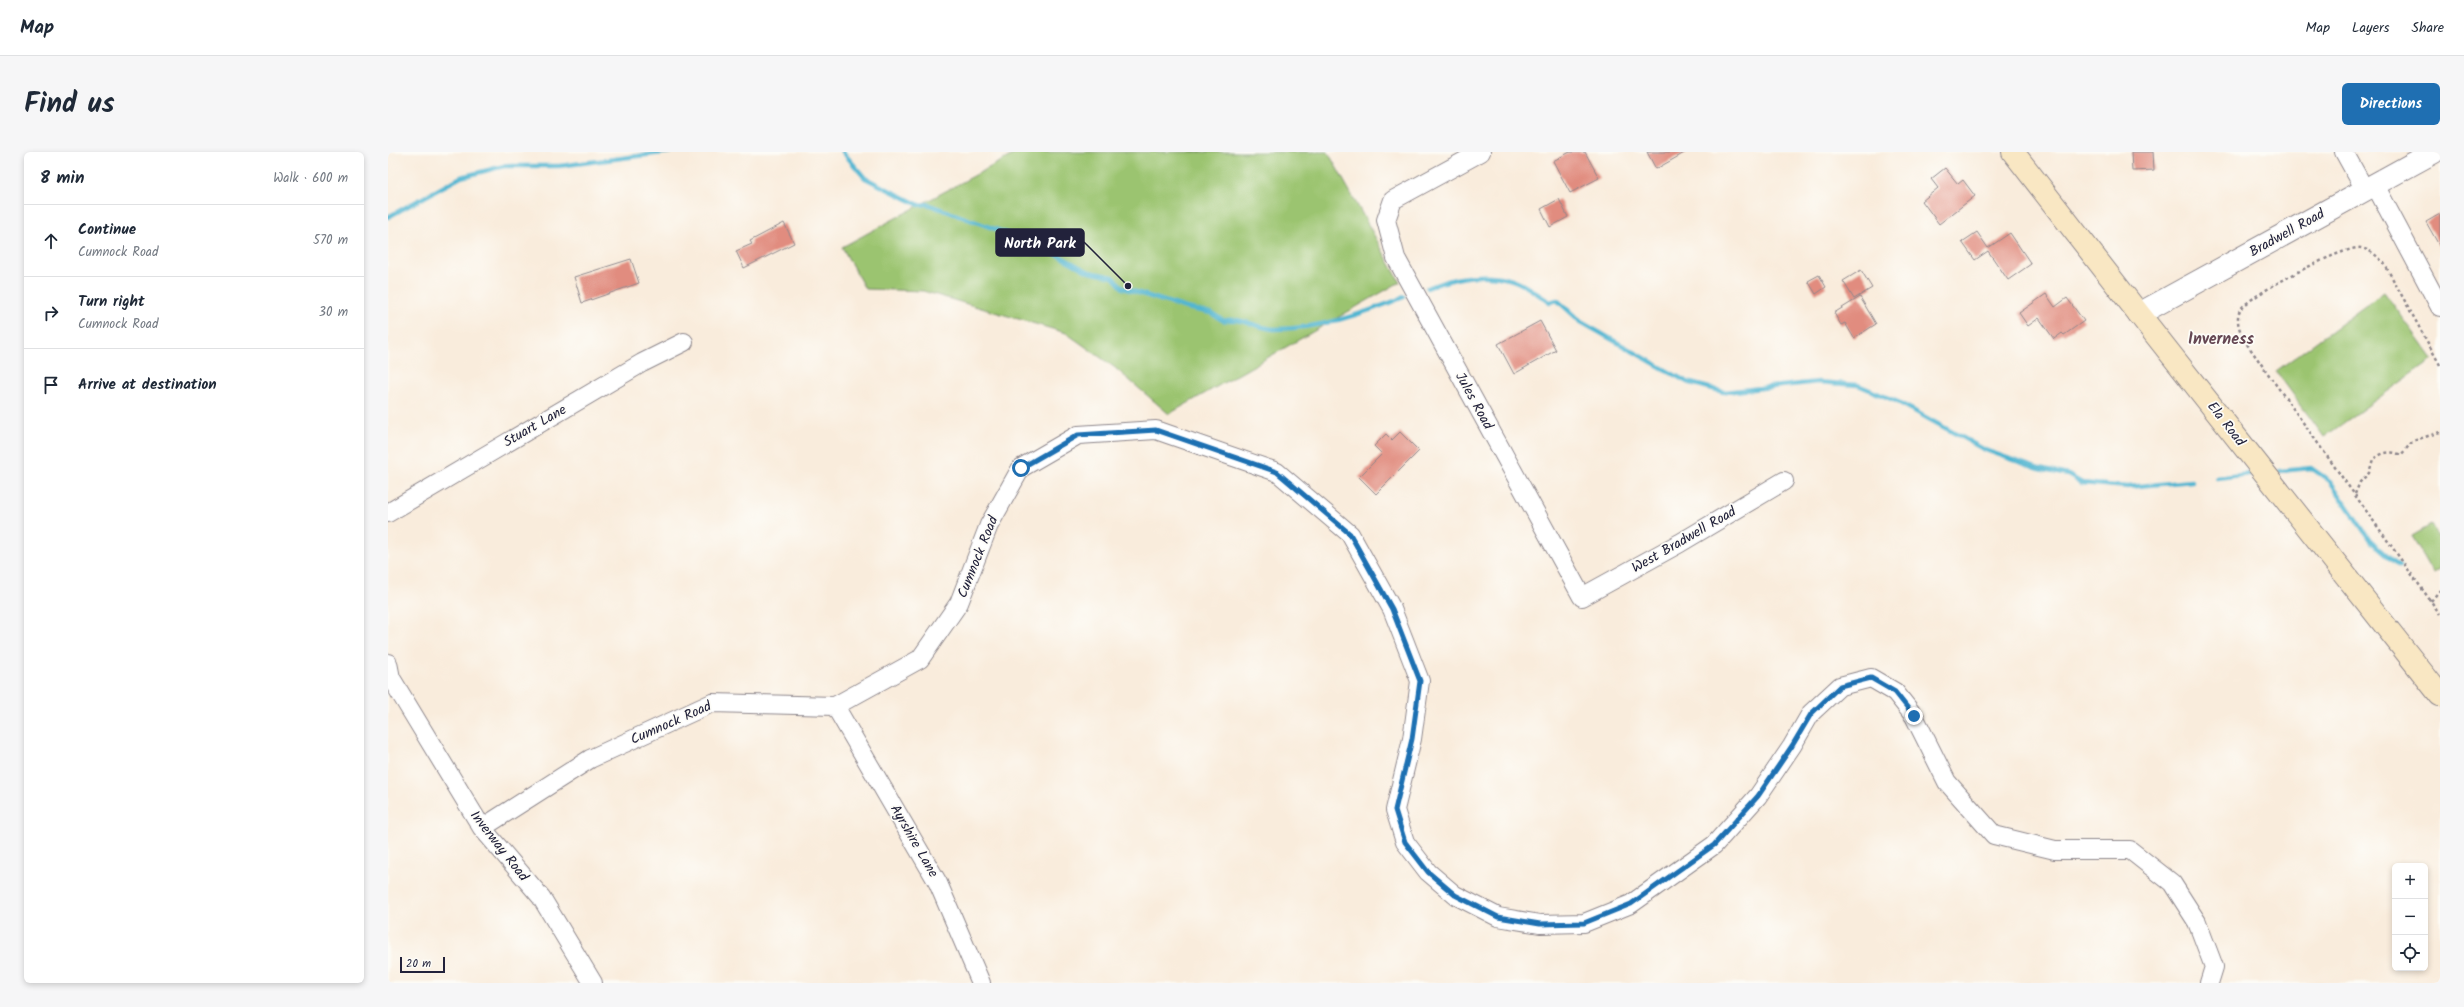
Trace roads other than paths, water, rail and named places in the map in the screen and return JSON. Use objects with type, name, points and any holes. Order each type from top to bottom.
[{"type":"main road","name":"Ela Road","points":[[2013,152],[2440,695]]},
{"type":"street","name":"Jules Road","points":[[1481,152],[1393,200],[1386,220],[1396,258],[1582,597]]},
{"type":"street","points":[[2344,152],[2370,187],[2440,307]]},
{"type":"street","name":"Bradwell Road","points":[[2139,314],[2434,152]]},
{"type":"street","name":"Stuart Lane","points":[[388,514],[642,363],[684,342]]},
{"type":"street","name":"Cumnock Road","points":[[482,828],[590,759],[712,703],[835,706],[920,659],[960,603],[989,525],[1021,468],[1078,435],[1156,430],[1277,472],[1350,534],[1392,609],[1420,681],[1412,739],[1395,810],[1405,842],[1428,872],[1455,895],[1498,917],[1540,924],[1584,923],[1631,904],[1714,845],[1758,796],[1792,746],[1811,714],[1830,695],[1840,686],[1871,678],[1895,692],[1914,716],[1947,782],[1994,835],[2055,850],[2130,850],[2172,882],[2197,922],[2214,967],[2209,983]]},
{"type":"street","name":"West Bradwell Road","points":[[1582,597],[1680,544],[1784,481]]},
{"type":"street","name":"Inverway Road","points":[[388,664],[391,678],[482,828],[541,898],[593,983]]},
{"type":"street","name":"Ayrshire Lane","points":[[835,706],[938,883],[981,983]]},
{"type":"waterway","points":[[388,217],[461,177],[504,166],[559,166],[670,152]]},
{"type":"waterway","points":[[843,152],[865,178],[919,205],[927,204],[1039,245],[1089,272],[1113,277],[1123,288],[1186,308],[1211,313],[1224,321],[1237,320],[1275,329],[1308,326],[1357,315],[1404,297]]},
{"type":"waterway","points":[[1427,288],[1447,281],[1467,277],[1488,276],[1509,279],[1525,286],[1550,302],[1557,300],[1581,322],[1687,382],[1724,392],[1818,382],[1858,385],[1898,402],[1985,450],[2039,469],[2068,475],[2082,483],[2128,487],[2192,481]]},
{"type":"waterway","points":[[2280,471],[2311,468],[2330,481],[2370,540],[2399,566]]},
{"type":"waterway","points":[[2217,478],[2249,474]]},
{"type":"place","name":"North Park","points":[[1128,286]]},
{"type":"district","name":"Inverness","points":[[2221,339]]}]
